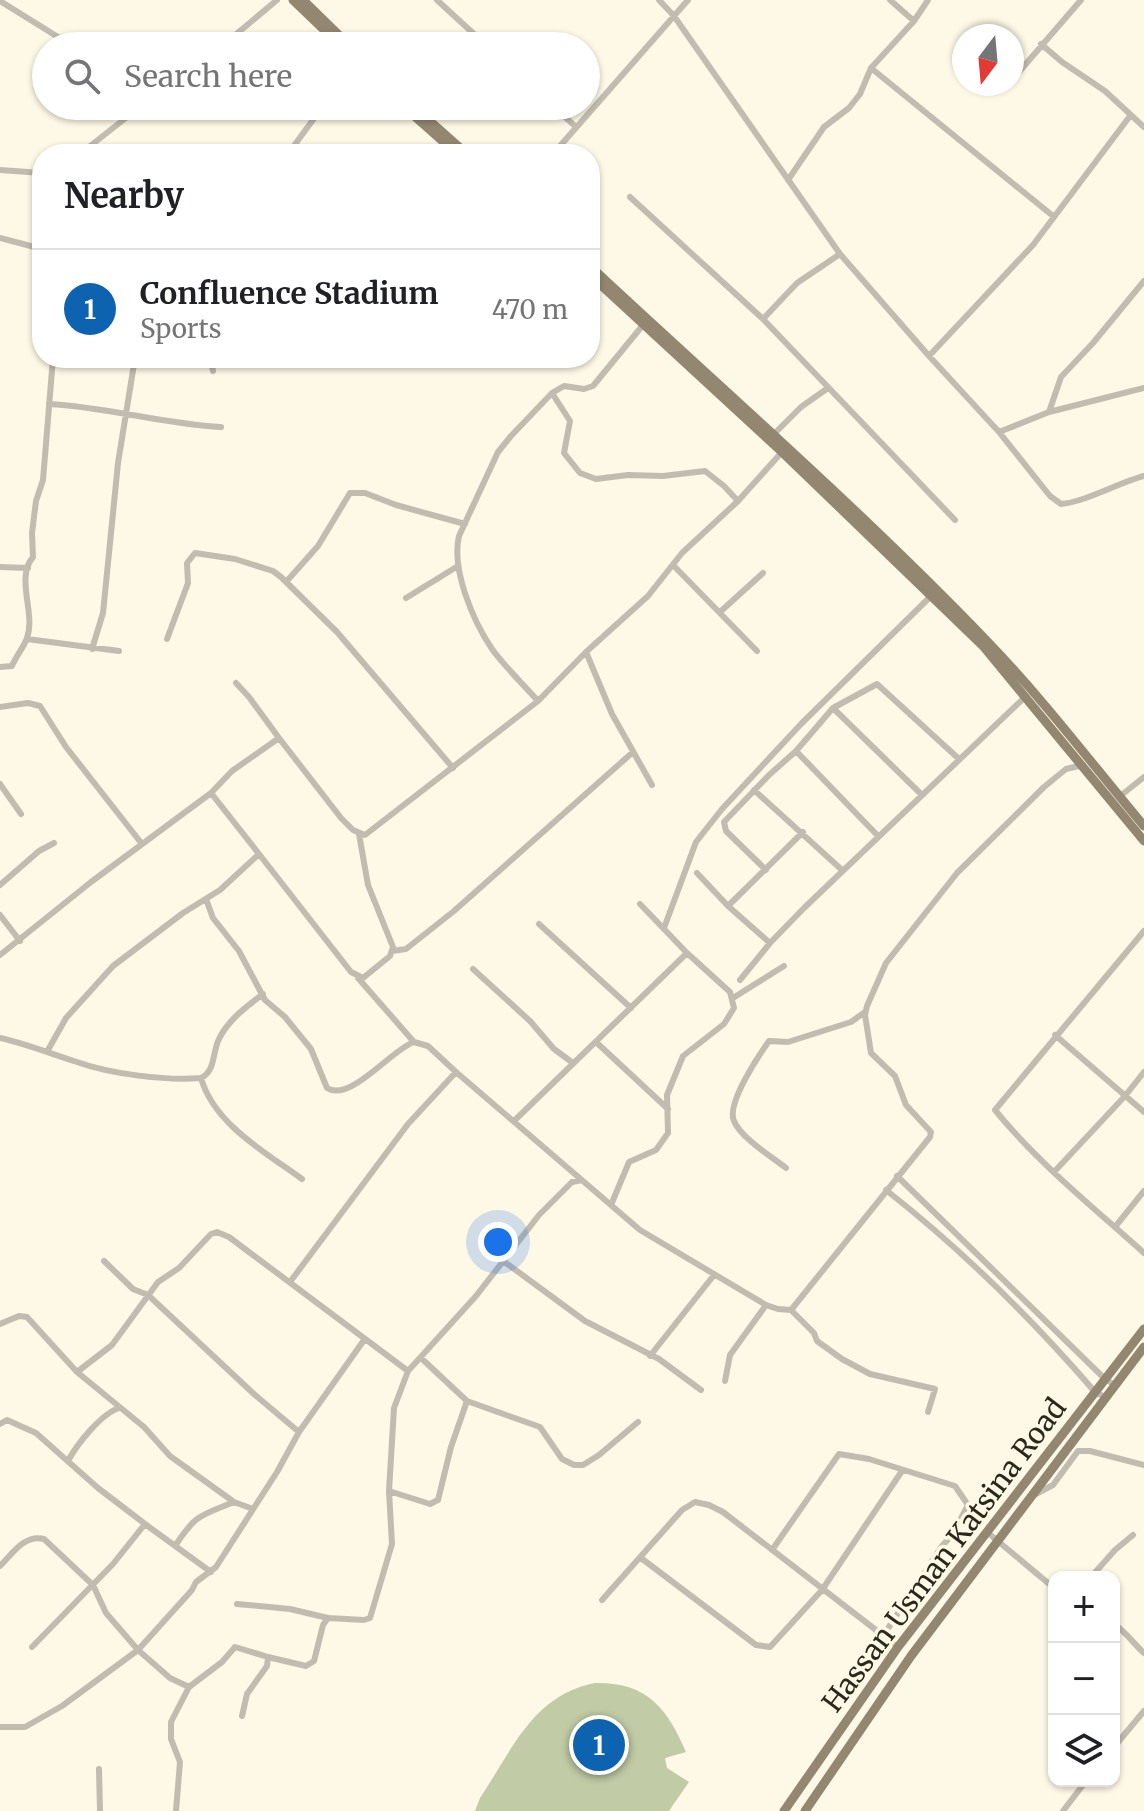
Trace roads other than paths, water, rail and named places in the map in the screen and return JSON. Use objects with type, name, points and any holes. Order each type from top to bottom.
[{"type":"main road","points":[[293,0],[326,32]]},
{"type":"main road","points":[[303,0],[336,32]]},
{"type":"main road","points":[[419,120],[446,144]]},
{"type":"main road","points":[[429,120],[456,144]]},
{"type":"main road","points":[[600,275],[774,434],[988,642],[1144,841]]},
{"type":"main road","points":[[600,284],[782,452],[983,646],[1144,826]]},
{"type":"main road","name":"Hassan Usman Katsina Road","points":[[784,1811],[898,1647],[1144,1329]]},
{"type":"main road","name":"Hassan Usman Katsina Road","points":[[805,1811],[911,1656],[1144,1347]]},
{"type":"street","points":[[239,32],[277,0]]},
{"type":"street","points":[[437,0],[472,32]]},
{"type":"street","points":[[659,0],[674,16],[840,254],[999,432],[1050,496],[1061,504],[1072,503],[1113,485],[1144,476]]},
{"type":"street","points":[[600,100],[688,0]]},
{"type":"street","points":[[890,0],[914,21]]},
{"type":"street","points":[[788,180],[824,127],[849,108],[860,94],[871,68],[914,21],[928,0]]},
{"type":"street","points":[[1024,65],[1081,0]]},
{"type":"street","points":[[0,1],[50,32]]},
{"type":"street","points":[[1041,44],[1105,91],[1144,127]]},
{"type":"street","points":[[871,68],[1053,216]]},
{"type":"street","points":[[929,356],[1033,245],[1130,116]]},
{"type":"street","points":[[93,144],[123,120]]},
{"type":"street","points":[[295,144],[313,120]]},
{"type":"street","points":[[568,120],[576,127]]},
{"type":"street","points":[[562,144],[582,120]]},
{"type":"street","points":[[0,170],[32,172]]},
{"type":"street","points":[[630,197],[763,319],[955,520]]},
{"type":"street","points":[[0,238],[32,246]]},
{"type":"street","points":[[763,319],[797,283],[840,254]]},
{"type":"street","points":[[1049,412],[1061,377],[1144,281]]},
{"type":"street","points":[[538,701],[492,649],[473,613],[458,566],[456,548],[498,452],[552,393],[564,386],[584,389],[593,386],[643,325]]},
{"type":"street","points":[[0,667],[12,666],[27,639],[31,614],[25,586],[33,557],[36,501],[43,480],[52,368]]},
{"type":"street","points":[[92,649],[103,613],[118,463],[134,368]]},
{"type":"street","points":[[774,434],[801,407],[828,388]]},
{"type":"street","points":[[999,432],[1049,412],[1144,388]]},
{"type":"street","points":[[552,393],[570,421],[564,453],[587,477],[601,480],[628,475],[663,476],[705,471],[738,501]]},
{"type":"street","points":[[49,404],[91,406],[177,423],[221,427]]},
{"type":"street","points":[[236,683],[341,818],[359,834],[365,835],[538,701],[648,596],[673,565],[782,452]]},
{"type":"street","points":[[286,582],[318,546],[350,493],[365,493],[465,524]]},
{"type":"street","points":[[167,639],[188,583],[187,563],[195,553],[273,571],[337,632],[453,768]]},
{"type":"street","points":[[673,565],[757,651]]},
{"type":"street","points":[[406,598],[458,566]]},
{"type":"street","points":[[0,567],[28,568]]},
{"type":"street","points":[[720,612],[763,573]]},
{"type":"street","points":[[664,928],[696,842],[722,809],[801,724],[931,596]]},
{"type":"street","points":[[27,639],[119,651]]},
{"type":"street","points":[[586,652],[612,714],[652,785]]},
{"type":"street","points":[[766,870],[724,827],[724,822],[796,751],[833,708],[877,684],[959,759]]},
{"type":"street","points":[[740,980],[770,943],[842,870],[1029,694]]},
{"type":"street","points":[[0,707],[28,703],[40,706],[84,771],[142,844]]},
{"type":"street","points":[[833,708],[922,795]]},
{"type":"street","points":[[0,955],[91,882],[211,793],[232,771],[279,738]]},
{"type":"street","points":[[796,751],[878,836]]},
{"type":"street","points":[[358,978],[368,977],[392,951],[406,949],[454,911],[633,752]]},
{"type":"street","points":[[786,1168],[734,1122],[732,1112],[752,1064],[769,1041],[788,1042],[851,1022],[865,1012],[886,963],[957,873],[1044,787],[1066,769],[1083,765]]},
{"type":"street","points":[[1119,797],[1144,777]]},
{"type":"street","points":[[0,784],[21,814]]},
{"type":"street","points":[[754,790],[842,870]]},
{"type":"street","points":[[211,793],[351,972],[414,1042]]},
{"type":"street","points":[[728,906],[803,832]]},
{"type":"street","points":[[359,834],[368,885],[392,942],[392,951]]},
{"type":"street","points":[[0,885],[39,851],[54,843]]},
{"type":"street","points":[[48,1050],[66,1018],[113,966],[153,934],[220,890],[259,854]]},
{"type":"street","points":[[697,873],[770,943]]},
{"type":"street","points":[[206,899],[213,918],[239,951],[263,994],[311,1049],[331,1092],[339,1092],[374,1072],[405,1044],[414,1042],[428,1046],[640,1230],[766,1305],[791,1310],[814,1333],[817,1341],[842,1359],[870,1374],[935,1389],[928,1412]]},
{"type":"street","points":[[611,1205],[629,1162],[656,1150],[668,1133],[667,1095],[683,1056],[724,1024],[734,1008],[733,998],[640,904]]},
{"type":"street","points":[[0,915],[20,941]]},
{"type":"street","points":[[539,924],[631,1008]]},
{"type":"street","points":[[1144,931],[995,1110],[1054,1172],[1144,1253]]},
{"type":"street","points":[[514,1121],[687,953]]},
{"type":"street","points":[[733,998],[784,966]]},
{"type":"street","points":[[473,969],[530,1021],[554,1049],[573,1063]]},
{"type":"street","points":[[0,1038],[48,1050],[90,1066],[159,1078],[201,1078],[211,1068],[217,1044],[226,1027],[263,994]]},
{"type":"street","points":[[791,1310],[897,1176],[928,1142],[931,1132],[906,1105],[895,1076],[871,1053],[865,1012]]},
{"type":"street","points":[[1055,1035],[1144,1112]]},
{"type":"street","points":[[596,1042],[668,1109]]},
{"type":"street","points":[[290,1282],[408,1124],[456,1072]]},
{"type":"street","points":[[1054,1172],[1144,1072]]},
{"type":"street","points":[[201,1078],[205,1092],[223,1117],[252,1143],[302,1179]]},
{"type":"street","points":[[897,1176],[1105,1379],[1115,1385]]},
{"type":"street","points":[[237,1604],[290,1609],[328,1618],[370,1618],[392,1544],[389,1491],[394,1408],[408,1371],[476,1296],[539,1215],[572,1182],[582,1180]]},
{"type":"street","points":[[886,1190],[930,1224],[1095,1392],[1105,1397]]},
{"type":"street","points":[[1115,1227],[1144,1191]]},
{"type":"street","points":[[77,1372],[112,1345],[158,1282],[179,1268],[211,1234],[217,1232],[224,1233],[408,1371]]},
{"type":"street","points":[[502,1260],[585,1321],[659,1359],[701,1390]]},
{"type":"street","points":[[104,1261],[133,1289],[148,1295],[299,1432]]},
{"type":"street","points":[[650,1356],[714,1275]]},
{"type":"street","points":[[725,1381],[730,1355],[766,1305]]},
{"type":"street","points":[[0,1324],[19,1316],[27,1317],[77,1372],[144,1427],[170,1456],[234,1502],[253,1509]]},
{"type":"street","points":[[0,1727],[25,1727],[40,1720],[138,1650],[196,1582],[211,1572],[277,1472],[299,1432],[364,1340]]},
{"type":"street","points":[[421,1358],[467,1401],[540,1427],[562,1459],[574,1465],[583,1465],[591,1460],[638,1422]]},
{"type":"street","points":[[389,1491],[430,1504],[438,1500],[451,1447],[467,1401]]},
{"type":"street","points":[[68,1461],[92,1429],[112,1410],[119,1408]]},
{"type":"street","points":[[0,1424],[7,1420],[36,1433],[98,1488],[211,1572]]},
{"type":"street","points":[[1031,1497],[1053,1485],[1078,1451],[1090,1451],[1144,1465]]},
{"type":"street","points":[[772,1550],[839,1454],[869,1459],[955,1486],[968,1505],[953,1534],[883,1636]]},
{"type":"street","points":[[641,1558],[764,1648],[770,1647],[822,1590],[902,1471]]},
{"type":"street","points":[[175,1546],[196,1518],[234,1502]]},
{"type":"street","points":[[602,1600],[682,1510],[695,1502],[723,1512],[898,1647]]},
{"type":"street","points":[[32,1647],[93,1585],[145,1524]]},
{"type":"street","points":[[987,1532],[1048,1583]]},
{"type":"street","points":[[1096,1571],[1133,1535]]},
{"type":"street","points":[[0,1566],[27,1539],[44,1539],[93,1585],[106,1613],[138,1650],[170,1678],[189,1687]]},
{"type":"street","points":[[176,1811],[180,1762],[171,1739],[171,1722],[189,1687],[222,1662],[235,1647],[306,1666],[314,1661],[323,1625],[328,1618]]},
{"type":"street","points":[[1120,1628],[1144,1653]]},
{"type":"street","points":[[242,1716],[247,1694],[267,1666],[268,1657]]},
{"type":"street","points":[[1120,1740],[1144,1711]]},
{"type":"street","points":[[99,1769],[100,1811]]},
{"type":"street","points":[[1063,1811],[1081,1787]]},
{"type":"place","name":"Confluence Stadium","points":[[599,1745]]}]
